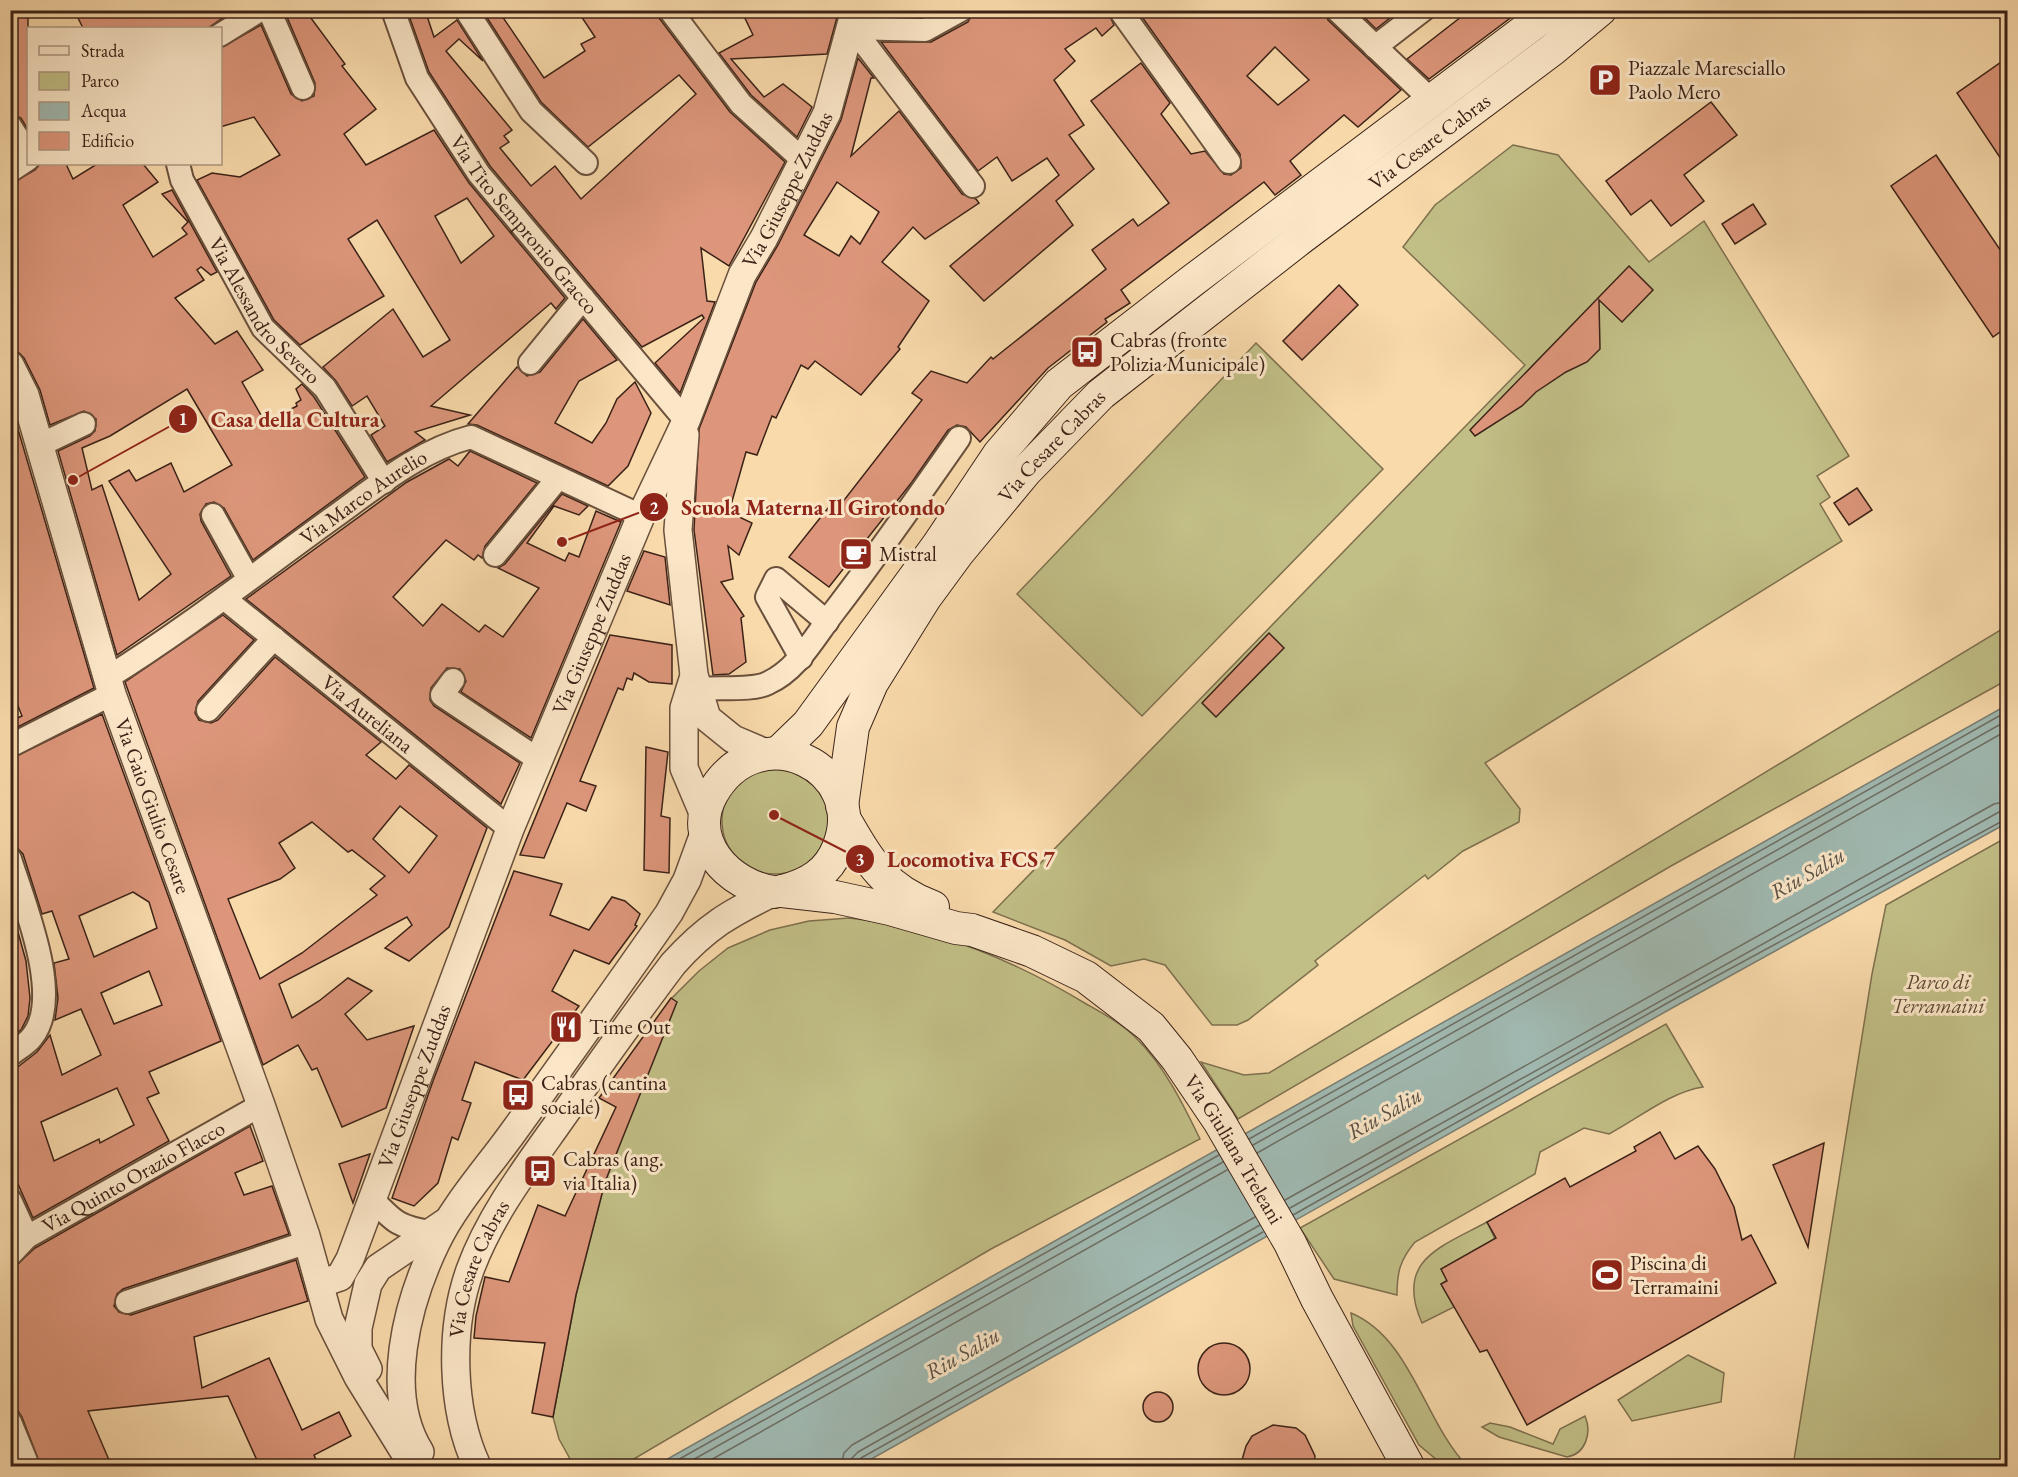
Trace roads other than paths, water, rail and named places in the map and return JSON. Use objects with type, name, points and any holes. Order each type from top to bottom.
[{"type":"main road","name":"Via Cesare Cabras","points":[[772,753],[808,724],[938,545],[999,454],[1059,384],[1552,10]]},
{"type":"main road","name":"Via Cesare Cabras","points":[[843,812],[848,757],[859,709],[925,598],[958,553],[1026,471],[1101,394],[1589,15]]},
{"type":"main road","points":[[772,753],[798,756],[816,766],[830,780],[843,812],[842,839],[834,858],[815,879],[802,886],[778,891],[759,890],[728,873],[709,843],[706,824],[710,799],[721,779],[736,765],[772,753]]},
{"type":"main road","name":"Via Giuliana Treleani","points":[[848,757],[870,860]]},
{"type":"main road","name":"Via Giuliana Treleani","points":[[843,812],[881,875],[907,897],[959,918],[972,930]]},
{"type":"main road","name":"Via Giuliana Treleani","points":[[778,891],[835,897],[890,909],[956,928],[972,930],[1032,951],[1086,977],[1151,1027],[1177,1059],[1219,1121],[1290,1243],[1317,1299],[1409,1464]]},
{"type":"street","points":[[222,34],[260,10]]},
{"type":"street","points":[[269,10],[303,88]]},
{"type":"street","name":"Via Tito Sempronio Gracco","points":[[393,10],[417,78],[452,136],[472,159],[479,174],[686,421]]},
{"type":"street","points":[[465,10],[531,111],[586,163]]},
{"type":"street","points":[[670,10],[741,104],[804,161]]},
{"type":"street","points":[[961,10],[925,30],[857,22],[862,40],[973,186]]},
{"type":"street","points":[[1120,10],[1229,162]]},
{"type":"street","points":[[1337,10],[1431,100]]},
{"type":"street","points":[[1375,47],[1423,10]]},
{"type":"street","name":"Via Giuseppe Zuddas","points":[[345,1266],[373,1200],[510,829],[641,516],[686,421],[742,275],[804,161],[827,113],[857,22]]},
{"type":"street","points":[[10,126],[27,155]]},
{"type":"street","points":[[10,171],[27,158]]},
{"type":"street","name":"Via Alessandro Severo","points":[[178,165],[182,180],[263,328],[325,388],[384,482]]},
{"type":"street","points":[[530,363],[583,298]]},
{"type":"street","name":"Via Gaio Giulio Cesare","points":[[10,366],[25,395],[110,686],[308,1242]]},
{"type":"street","points":[[686,421],[678,530],[697,682],[707,718],[733,739],[772,753]]},
{"type":"street","points":[[40,445],[84,424]]},
{"type":"street","name":"Via Marco Aurelio","points":[[10,746],[110,686],[225,599],[248,578],[384,482],[443,444],[471,437],[641,516]]},
{"type":"street","points":[[697,682],[754,688],[769,683],[801,658],[959,438]]},
{"type":"street","points":[[495,555],[558,478]]},
{"type":"street","points":[[641,516],[665,511],[678,530]]},
{"type":"street","points":[[213,515],[248,578]]},
{"type":"street","points":[[801,658],[768,597],[776,579],[827,622]]},
{"type":"street","name":"Via Aureliana","points":[[225,599],[510,829]]},
{"type":"street","points":[[208,710],[274,639]]},
{"type":"street","points":[[453,680],[442,695],[539,760]]},
{"type":"street","points":[[697,682],[684,708],[684,768],[706,824]]},
{"type":"street","name":"Via Cesare Cabras","points":[[378,1409],[378,1390],[358,1349],[358,1328],[363,1297],[378,1268],[440,1226],[669,913],[687,879],[706,824]]},
{"type":"street","points":[[10,859],[44,975],[45,1006],[33,1037],[10,1055]]},
{"type":"street","name":"Via Cesare Cabras","points":[[477,1467],[461,1412],[457,1379],[457,1340],[461,1303],[470,1271],[487,1233],[521,1175],[673,964],[705,931],[778,891]]},
{"type":"street","name":"Via Quinto Orazio Flacco","points":[[10,1255],[27,1237],[261,1105]]},
{"type":"street","points":[[10,1200],[27,1237]]},
{"type":"street","points":[[373,1200],[394,1223],[404,1228],[440,1226]]},
{"type":"street","name":"Via Cesare Cabras","points":[[429,1467],[409,1430],[403,1410],[399,1373],[412,1314],[440,1226]]},
{"type":"street","points":[[128,1302],[308,1242],[330,1262],[345,1266],[378,1268]]},
{"type":"street","name":"Via Cesare Cabras","points":[[308,1242],[329,1319],[358,1377],[413,1467]]},
{"type":"street","points":[[318,1278],[328,1281],[340,1277],[345,1266]]},
{"type":"street","points":[[10,1422],[28,1467]]},
{"type":"water","name":"Riu Saliu","points":[[2007,705],[2007,823],[1681,1003],[859,1466],[655,1466]]},
{"type":"place","name":"Piazzale Maresciallo Paolo Mero","points":[[1605,80]]},
{"type":"place","name":"Cabras (fronte Polizia Municipale)","points":[[1087,352]]},
{"type":"place","name":"Casa della Cultura","points":[[73,480]]},
{"type":"place","name":"Scuola Materna Il Girotondo","points":[[562,542]]},
{"type":"place","name":"Mistral","points":[[856,554]]},
{"type":"place","name":"Locomotiva FCS 7","points":[[774,815]]},
{"type":"place","name":"Time Out","points":[[566,1027]]},
{"type":"place","name":"Cabras (cantina sociale)","points":[[518,1095]]},
{"type":"place","name":"Cabras (ang. via Italia)","points":[[540,1171]]},
{"type":"place","name":"Piscina di Terramaini","points":[[1607,1275]]},
{"type":"park label","name":"Parco di Terramaini","points":[[1938,994]]}]
